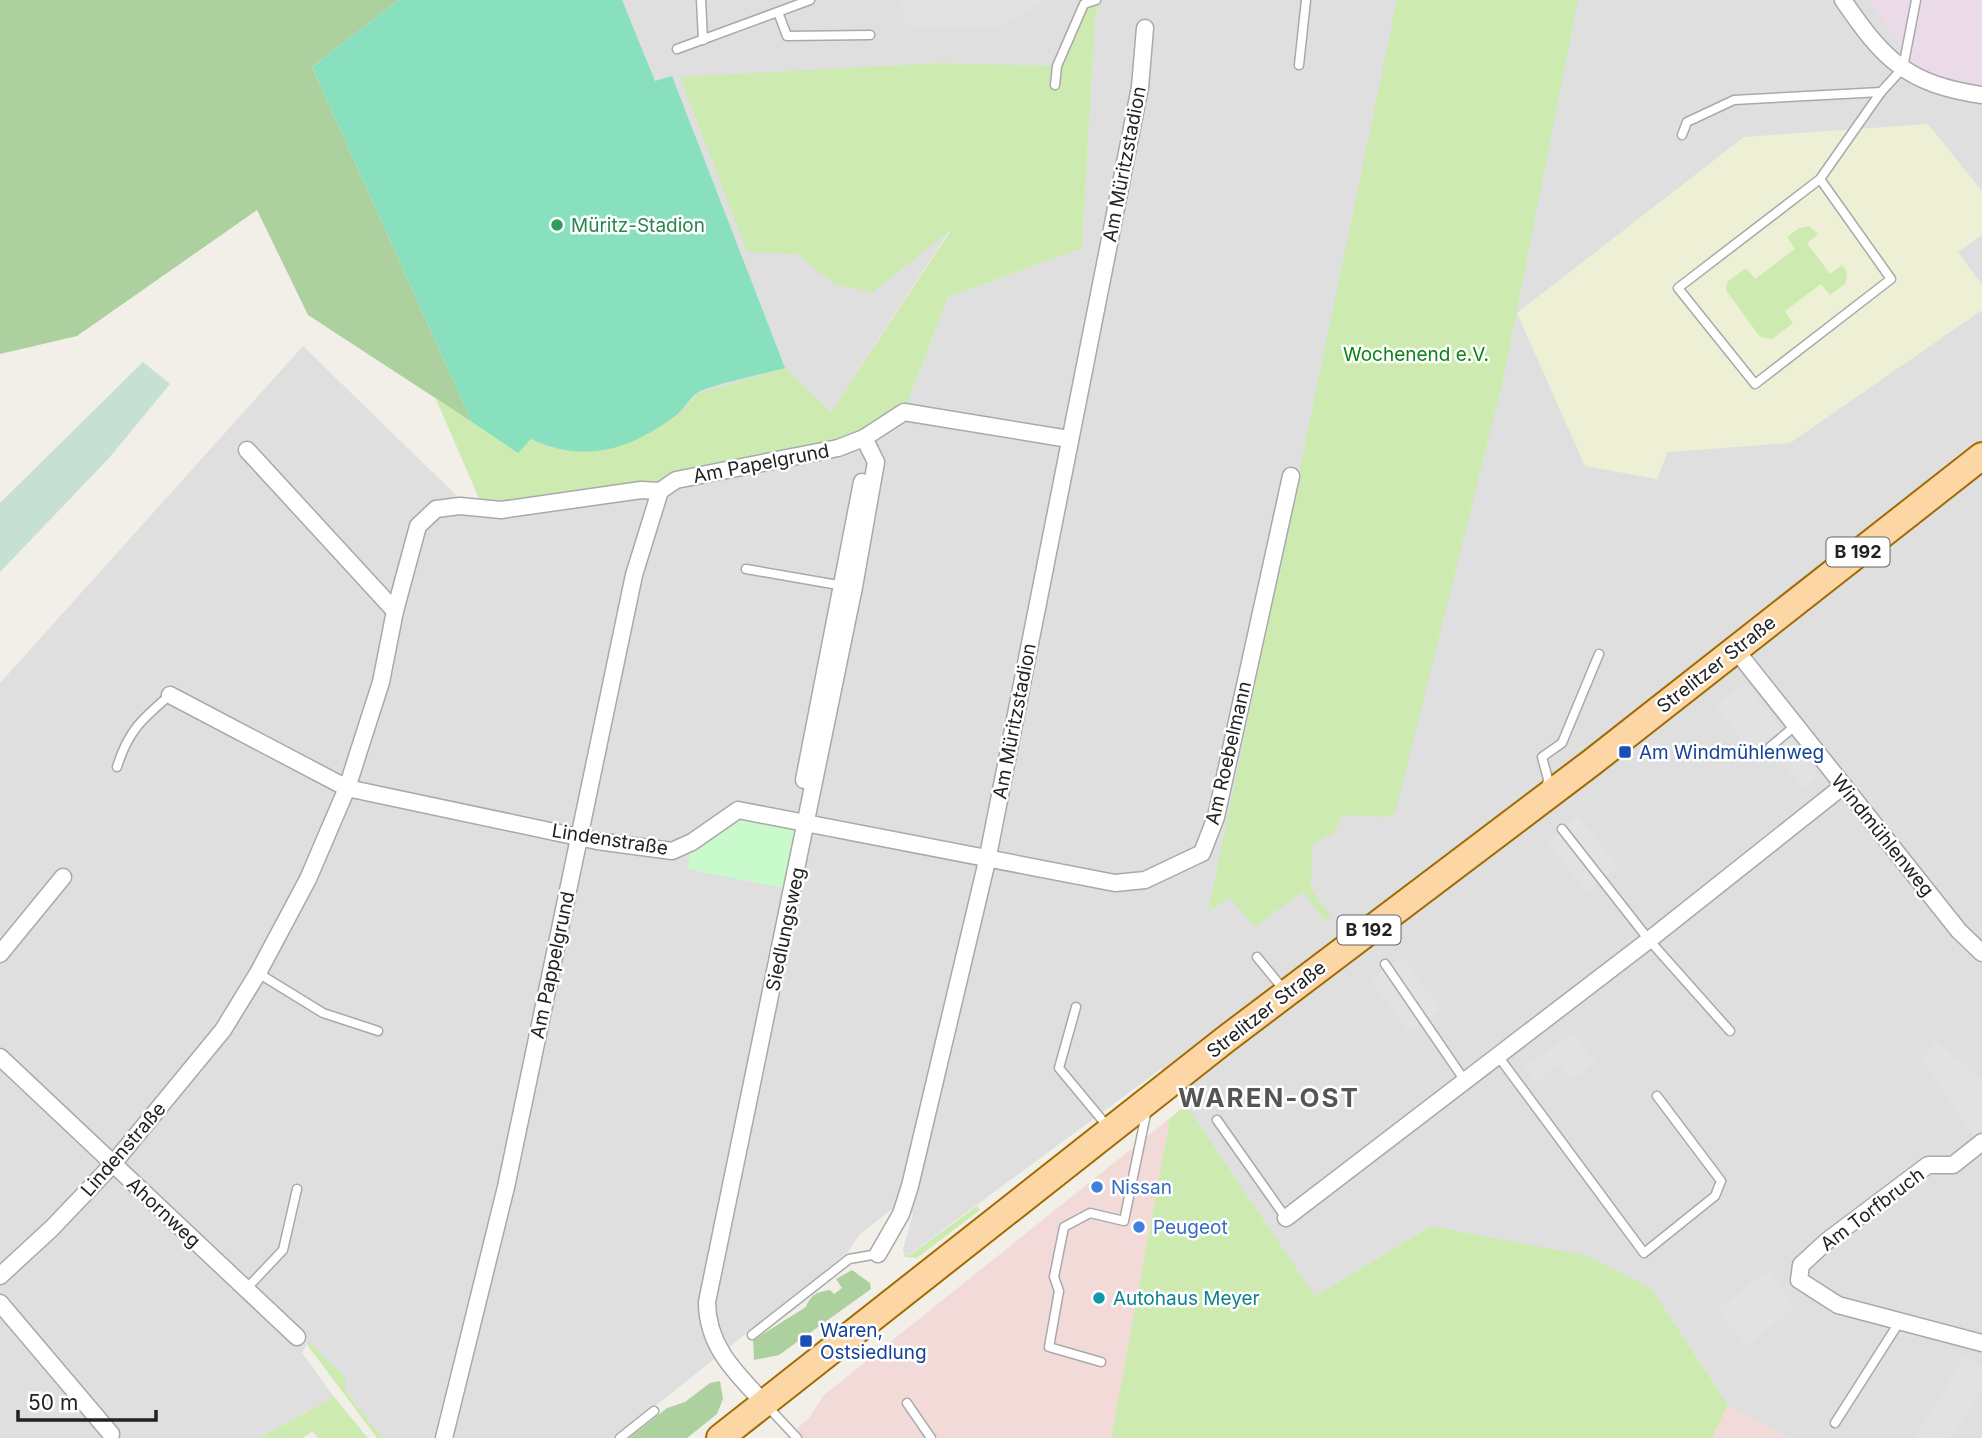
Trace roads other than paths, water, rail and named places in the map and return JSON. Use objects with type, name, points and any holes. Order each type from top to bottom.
[{"type":"main road","name":"Strelitzer Straße","points":[[720,1438],[1286,993],[1544,799],[1982,456]]},
{"type":"street","points":[[1843,0],[1874,44],[1903,68],[1921,80],[1982,95]]},
{"type":"street","name":"Am Müritzstadion","points":[[878,1254],[901,1214],[910,1186],[987,861],[1140,88],[1145,28]]},
{"type":"street","points":[[864,438],[904,412],[1069,439]]},
{"type":"street","name":"Am Papelgrund","points":[[660,491],[676,480],[838,448],[864,438]]},
{"type":"street","name":"Siedlungsweg","points":[[765,1404],[737,1374],[712,1339],[707,1302],[848,586],[864,467],[864,438]]},
{"type":"street","points":[[247,450],[395,611]]},
{"type":"street","name":"Am Roebelmann","points":[[987,861],[1115,884],[1145,880],[1202,853],[1216,817],[1291,476]]},
{"type":"street","name":"Lindenstraße","points":[[0,1276],[52,1228],[113,1165],[223,1030],[258,973],[308,879],[347,788],[381,682],[395,611],[418,526],[436,509],[460,506],[501,510],[641,490],[660,491]]},
{"type":"street","name":"Am Pappelgrund","points":[[444,1438],[506,1186],[634,575],[660,491]]},
{"type":"street","name":"Windmühlenweg","points":[[1735,649],[1959,931],[1982,953]]},
{"type":"street","name":"Lindenstraße","points":[[170,695],[347,788],[579,836],[672,851],[692,842],[738,810],[987,861]]},
{"type":"street","points":[[1286,1218],[1649,940],[1843,786]]},
{"type":"street","points":[[0,954],[62,877]]},
{"type":"street","name":"Ahornweg","points":[[0,1058],[297,1337]]},
{"type":"street","name":"Am Torfbruch","points":[[1982,1142],[1953,1165],[1928,1165],[1826,1241],[1801,1265],[1799,1280],[1839,1305],[1982,1343]]},
{"type":"street","points":[[0,1303],[111,1434]]},
{"type":"lane","points":[[701,0],[704,40]]},
{"type":"lane","points":[[677,49],[810,0]]},
{"type":"lane","points":[[1055,85],[1057,66],[1084,4],[1096,0]]},
{"type":"lane","points":[[1299,65],[1306,0]]},
{"type":"lane","points":[[1820,179],[1891,279],[1755,384],[1678,288],[1820,179],[1881,92],[1903,68],[1916,0]]},
{"type":"lane","points":[[778,12],[787,36],[870,35]]},
{"type":"lane","points":[[1682,135],[1687,122],[1734,100],[1881,92]]},
{"type":"lane","points":[[746,569],[848,586]]},
{"type":"lane","points":[[1544,799],[1548,779],[1542,757],[1562,743],[1598,654]]},
{"type":"lane","points":[[117,768],[123,746],[135,726],[170,695]]},
{"type":"lane","points":[[1770,747],[1795,726]]},
{"type":"lane","points":[[1562,829],[1649,940],[1730,1031]]},
{"type":"lane","points":[[1257,957],[1286,993]]},
{"type":"lane","points":[[1385,964],[1465,1081]]},
{"type":"lane","points":[[258,973],[323,1013],[378,1031]]},
{"type":"lane","points":[[1076,1007],[1059,1068],[1110,1130]]},
{"type":"lane","points":[[1498,1056],[1644,1253],[1715,1196],[1721,1181],[1657,1096]]},
{"type":"lane","points":[[1101,1362],[1049,1347],[1059,1291],[1054,1277],[1064,1227],[1090,1213],[1124,1221],[1149,1100]]},
{"type":"lane","points":[[1217,1120],[1286,1218]]},
{"type":"lane","points":[[247,1288],[283,1250],[297,1189]]},
{"type":"lane","name":"Am Müritzstadion","points":[[752,1335],[849,1259],[878,1254]]},
{"type":"lane","points":[[1835,1423],[1900,1321]]},
{"type":"lane","points":[[907,1403],[931,1438]]},
{"type":"lane","points":[[765,1404],[797,1438]]},
{"type":"lane","points":[[620,1438],[654,1411]]},
{"type":"place","name":"Müritz-Stadion","points":[[557,225]]},
{"type":"place","name":"Am Windmühlenweg","points":[[1625,752]]},
{"type":"place","name":"Nissan","points":[[1097,1187]]},
{"type":"place","name":"Peugeot","points":[[1139,1227]]},
{"type":"place","name":"Autohaus Meyer","points":[[1099,1298]]},
{"type":"place","name":"Waren, Ostsiedlung","points":[[806,1341]]},
{"type":"district","name":"WAREN-OST","points":[[1269,1098]]},
{"type":"park label","name":"Wochenend e.V.","points":[[1416,354]]}]
